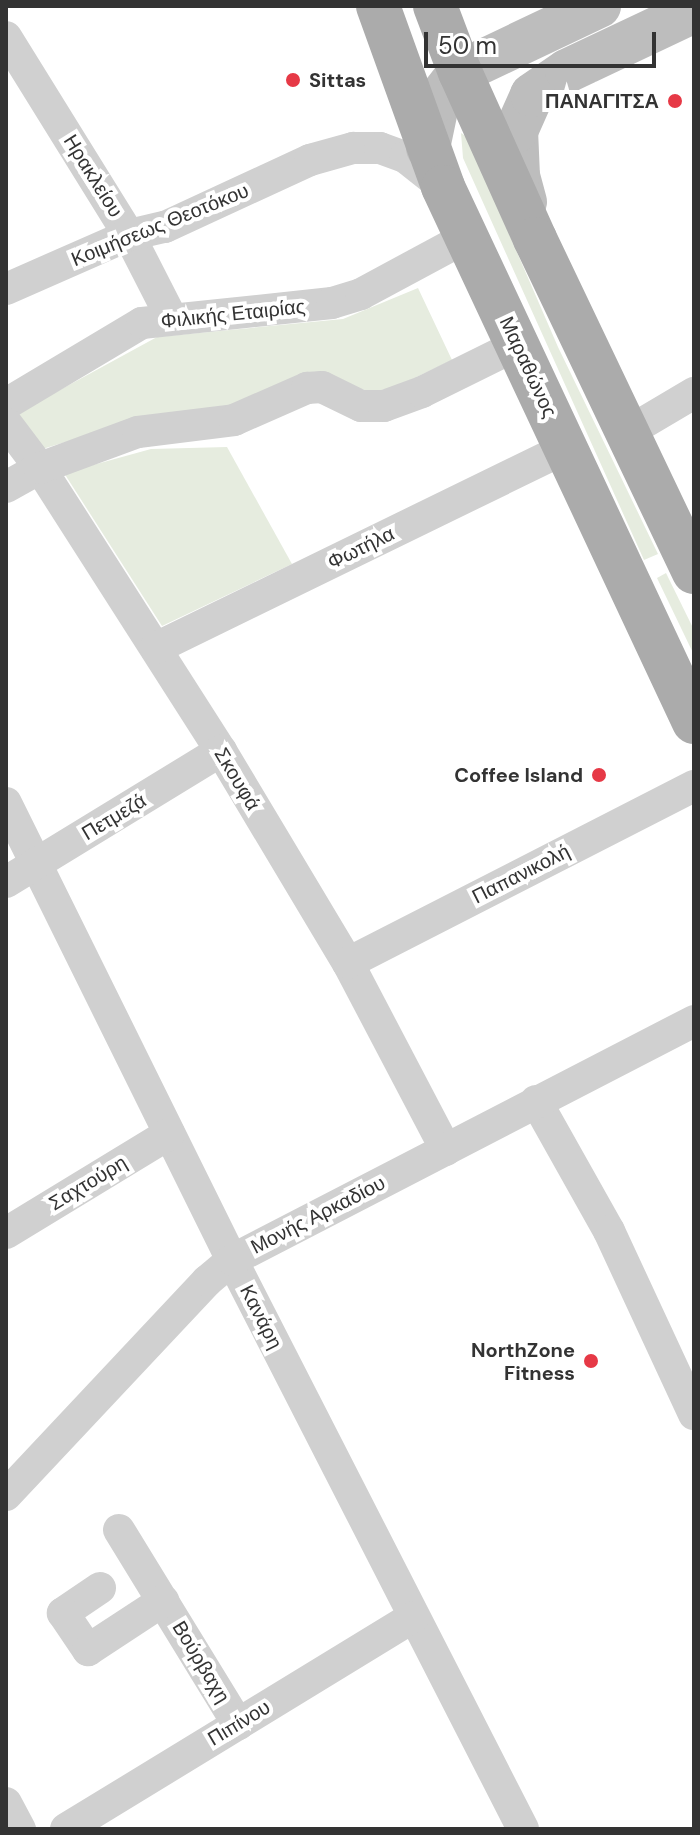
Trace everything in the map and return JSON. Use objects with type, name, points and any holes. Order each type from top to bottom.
[{"type":"main road","name":"Μαραθώνος","points":[[378,6],[436,168],[694,722]]},
{"type":"main road","points":[[435,6],[460,72],[535,239],[628,432],[683,520],[694,572]]},
{"type":"main road","points":[[436,168],[438,100],[460,72],[599,6]]},
{"type":"main road","points":[[535,239],[518,176],[516,131],[532,95],[567,71],[694,11]]},
{"type":"street","name":"Ηρακλείου","points":[[6,37],[129,235],[172,319]]},
{"type":"street","name":"Κοιμήσεως Θεοτόκου","points":[[6,289],[129,235],[165,227],[310,160],[353,148],[380,148],[436,168]]},
{"type":"street","name":"Φιλικής Εταιρίας","points":[[6,404],[142,323],[332,303],[361,294],[467,237]]},
{"type":"street","points":[[6,487],[40,468],[138,432],[234,420],[307,388],[322,387],[361,406],[384,406],[422,392],[517,345]]},
{"type":"street","points":[[628,432],[694,393]]},
{"type":"street","name":"Σκουφά","points":[[6,423],[40,468],[221,751],[348,963],[446,1150]]},
{"type":"street","name":"Φωτήλα","points":[[156,648],[566,448]]},
{"type":"street","name":"Πετμεζά","points":[[6,882],[221,751]]},
{"type":"street","name":"Παπανικολή","points":[[348,963],[694,786]]},
{"type":"street","name":"Κανάρη","points":[[6,803],[232,1260],[523,1829]]},
{"type":"street","name":"Μονής Αρκαδίου","points":[[6,1495],[197,1292],[232,1260],[694,1021]]},
{"type":"street","points":[[536,1101],[609,1231],[694,1414]]},
{"type":"street","name":"Σαχτούρη","points":[[6,1233],[169,1134]]},
{"type":"street","name":"Βούρβαχη","points":[[119,1530],[238,1724]]},
{"type":"street","name":"Βούρβαχη","points":[[100,1588],[63,1613],[88,1650],[163,1601]]},
{"type":"street","name":"Πιπίνου","points":[[66,1829],[413,1617]]},
{"type":"street","points":[[6,1803],[20,1829]]},
{"type":"shaded area","points":[[461,133],[467,137],[558,347],[658,554],[644,560],[463,158]]},
{"type":"shaded area","points":[[418,288],[452,360],[398,386],[373,392],[349,386],[217,411],[134,421],[36,451],[14,415],[157,337],[343,319]]},
{"type":"shaded area","points":[[227,447],[292,564],[162,626],[64,473],[151,449]]},
{"type":"shaded area","points":[[666,573],[694,630],[694,655],[657,578]]},
{"type":"place","name":"Sittas","points":[[293,80]]},
{"type":"place","name":"ΠΑΝΑΓΙΤΣΑ","points":[[675,101]]},
{"type":"place","name":"Coffee Island","points":[[599,775]]},
{"type":"place","name":"NorthZone Fitness","points":[[591,1361]]}]
